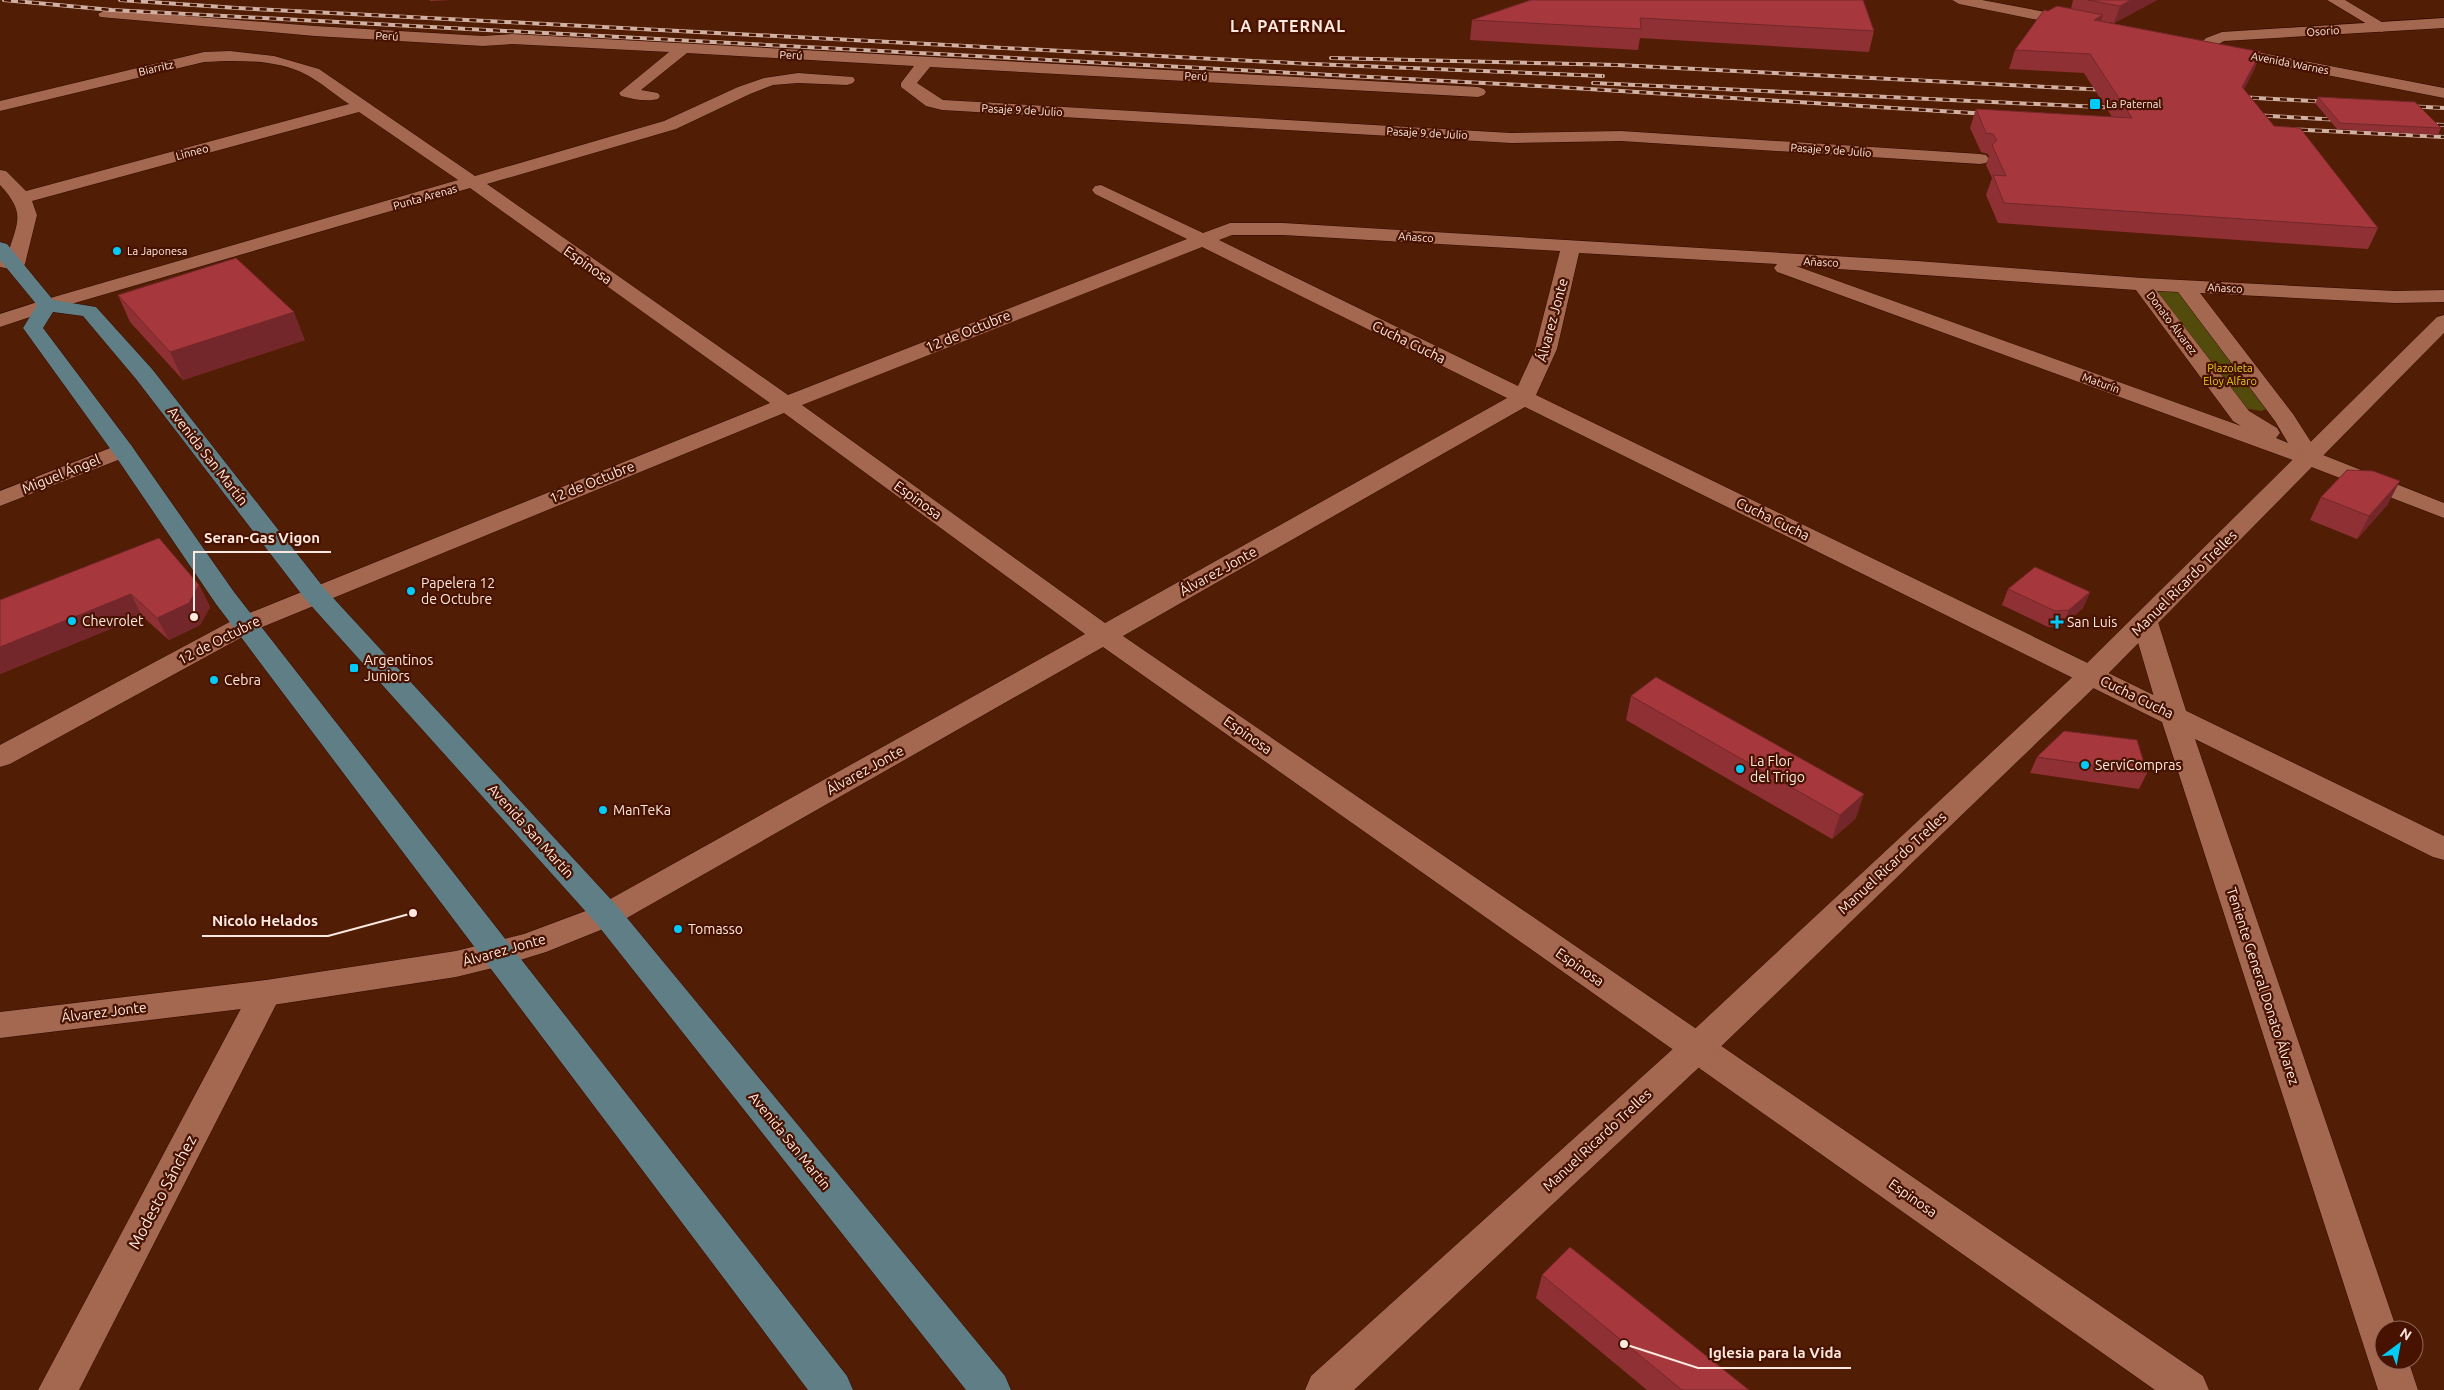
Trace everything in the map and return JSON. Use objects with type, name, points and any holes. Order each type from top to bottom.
[{"type":"main road","points":[[0,248],[7,263],[47,305],[33,328],[123,450],[246,624],[833,1390]]},
{"type":"main road","name":"Avenida San Martín","points":[[47,305],[89,311],[144,374],[315,594],[607,915],[991,1390]]},
{"type":"street","points":[[1959,0],[2092,26]]},
{"type":"street","points":[[2334,0],[2382,27]]},
{"type":"street","name":"Perú","points":[[105,14],[315,31],[483,41],[512,39],[1478,92]]},
{"type":"street","name":"Osorio","points":[[2205,47],[2211,42],[2222,38],[2444,23]]},
{"type":"street","points":[[260,60],[315,31]]},
{"type":"street","name":"Avenida Warnes","points":[[2186,44],[2444,93]]},
{"type":"street","points":[[652,96],[627,93],[683,49]]},
{"type":"street","name":"Biarritz","points":[[0,106],[204,57],[232,56],[292,65],[313,72]]},
{"type":"street","name":"Pasaje 9 de Julio","points":[[925,62],[909,83],[909,87],[932,102],[942,105],[1511,138],[1621,136],[1980,159]]},
{"type":"street","name":"Espinosa","points":[[313,72],[474,183],[786,404],[1104,635],[2189,1390]]},
{"type":"street","name":"Punta Arenas","points":[[0,321],[47,305],[670,125],[769,82],[788,78],[847,80]]},
{"type":"street","name":"Linneo","points":[[22,198],[361,106]]},
{"type":"street","points":[[0,175],[22,198],[28,215],[7,263]]},
{"type":"street","name":"Cucha Cucha","points":[[1101,190],[2444,849]]},
{"type":"street","name":"Añasco","points":[[1199,239],[1230,229],[1284,229],[2142,284],[2396,297],[2444,296]]},
{"type":"street","name":"12 de Octubre","points":[[0,757],[246,624],[315,594],[1199,239]]},
{"type":"street","name":"Álvarez Jonte","points":[[0,1025],[266,994],[427,969],[500,954],[607,915],[1524,398],[1546,349],[1571,247]]},
{"type":"street","name":"Maturín","points":[[1756,258],[2309,458],[2444,511]]},
{"type":"street","name":"Donato Álvarez","points":[[2142,284],[2241,416],[2309,458]]},
{"type":"street","points":[[2184,286],[2285,419],[2309,458]]},
{"type":"street","name":"Manuel Ricardo Trelles","points":[[1325,1390],[1697,1048],[2091,675],[2309,458],[2340,423],[2444,321]]},
{"type":"street","name":"Miguel Ángel","points":[[0,499],[123,450]]},
{"type":"street","name":"Teniente General Donato Álvarez","points":[[2145,622],[2172,714],[2375,1320]]},
{"type":"street","name":"Modesto Sánchez","points":[[58,1390],[266,994]]},
{"type":"street","points":[[2391,1370],[2398,1390]]},
{"type":"green space","name":"Plazoleta Eloy Alfaro","points":[[2142,284],[2184,286],[2269,408],[2261,411],[2244,408]]},
{"type":"building","points":[[1531,0],[1863,0],[1874,31],[1640,18],[1641,29],[1472,20]]},
{"type":"building","points":[[2088,0],[2131,0],[2120,6]]},
{"type":"building","points":[[2057,6],[2103,15],[2094,20],[2261,52],[2242,87],[2274,126],[2300,128],[2378,228],[2004,203],[1993,175],[2006,176],[1992,145],[1997,140],[1993,134],[1986,133],[1976,109],[2132,118],[2090,54],[2015,50],[2044,10],[2048,11]]},
{"type":"building","points":[[2318,97],[2415,102],[2441,128],[2340,123]]},
{"type":"building","points":[[236,258],[294,312],[170,352],[118,295]]},
{"type":"building","points":[[2347,470],[2373,471],[2400,481],[2369,516],[2321,497]]},
{"type":"building","points":[[159,538],[199,585],[189,603],[157,618],[131,594],[0,647],[0,600]]},
{"type":"building","points":[[2035,567],[2090,592],[2069,610],[2055,611],[2008,589]]},
{"type":"building","points":[[1656,677],[1864,794],[1840,815],[1631,696]]},
{"type":"building","points":[[2064,731],[2137,740],[2147,773],[2037,757]]},
{"type":"building","points":[[1570,1247],[1749,1390],[1682,1390],[1542,1275]]},
{"type":"railway","points":[[4,0],[112,10],[1557,87],[1988,114]]},
{"type":"railway","points":[[120,0],[237,8],[1312,64],[1603,76]]},
{"type":"railway","points":[[1331,58],[1617,65],[2108,90]]},
{"type":"railway","points":[[1593,83],[2120,108]]},
{"type":"railway","points":[[2238,97],[2330,102]]},
{"type":"railway","points":[[2405,106],[2444,108]]},
{"type":"railway","points":[[2252,115],[2342,120]]},
{"type":"railway","points":[[2424,124],[2444,125]]},
{"type":"railway","points":[[2287,129],[2444,137]]},
{"type":"place","name":"La Paternal","points":[[2095,104]]},
{"type":"place","name":"La Japonesa","points":[[117,251]]},
{"type":"place","name":"Papelera 12 de Octubre","points":[[411,591]]},
{"type":"place","name":"Seran-Gas Vigon","points":[[194,617]]},
{"type":"place","name":"Chevrolet","points":[[72,621]]},
{"type":"place","name":"San Luis","points":[[2057,622]]},
{"type":"place","name":"Argentinos Juniors","points":[[354,668]]},
{"type":"place","name":"Cebra","points":[[214,680]]},
{"type":"place","name":"ServiCompras","points":[[2085,765]]},
{"type":"place","name":"La Flor del Trigo","points":[[1740,769]]},
{"type":"place","name":"ManTeKa","points":[[603,810]]},
{"type":"place","name":"Nicolo Helados","points":[[413,913]]},
{"type":"place","name":"Tomasso","points":[[678,929]]},
{"type":"place","name":"Iglesia para la Vida","points":[[1624,1344]]},
{"type":"district","name":"LA PATERNAL","points":[[1288,26]]}]
